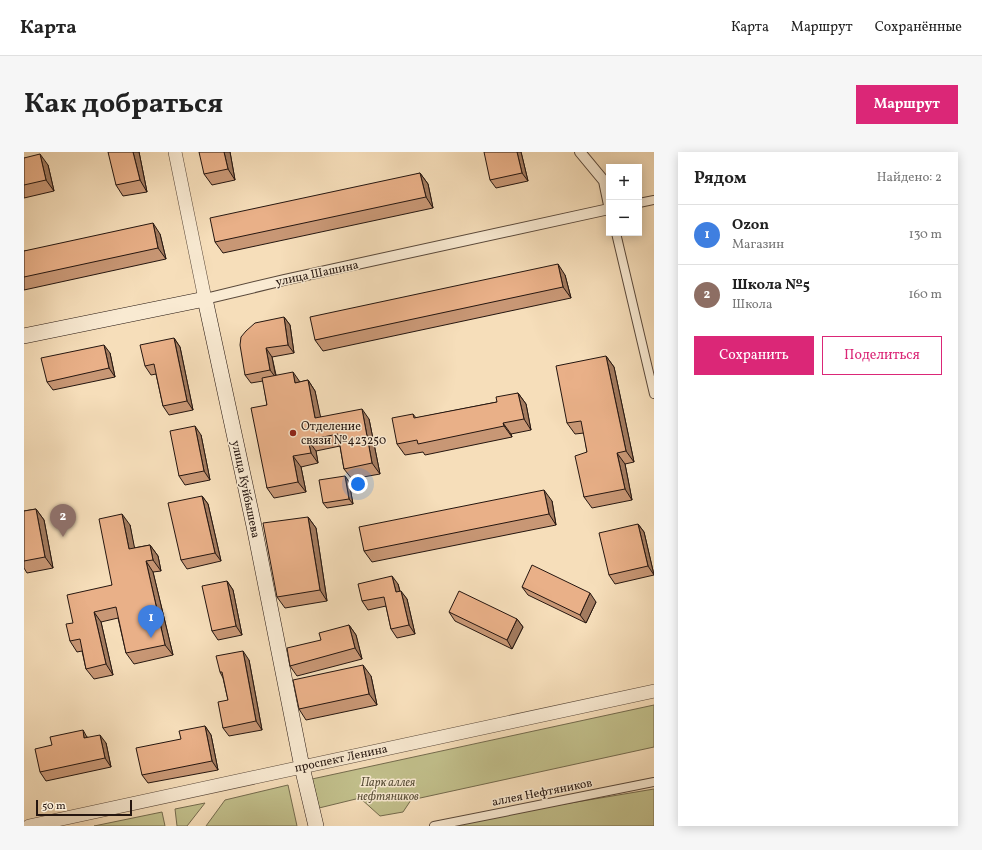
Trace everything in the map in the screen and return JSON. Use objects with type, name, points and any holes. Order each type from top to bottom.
[{"type":"main road","name":"улица Шашина","points":[[24,336],[205,299]]},
{"type":"main road","name":"улица Куйбышева","points":[[205,299],[252,519],[302,767],[316,826]]},
{"type":"street","name":"улица Куйбышева","points":[[175,152],[205,299]]},
{"type":"street","points":[[580,152],[604,181],[608,200]]},
{"type":"street","points":[[642,202],[654,200]]},
{"type":"street","name":"улица Шашина","points":[[205,299],[284,280],[606,210]]},
{"type":"street","points":[[617,236],[654,394]]},
{"type":"street","name":"проспект Ленина","points":[[29,826],[654,691]]},
{"type":"street","name":"аллея Нефтяников","points":[[434,826],[654,782]]},
{"type":"green space","name":"Парк аллея нефтяников","points":[[654,705],[654,747],[411,800],[403,812],[380,816],[360,798],[319,808],[312,779]]},
{"type":"green space","points":[[288,785],[297,826],[206,826],[225,800]]},
{"type":"green space","points":[[654,789],[654,826],[449,826],[451,823]]},
{"type":"green space","points":[[205,803],[187,826],[177,826],[175,809]]},
{"type":"green space","points":[[162,812],[165,826],[94,826]]},
{"type":"building","points":[[108,152],[133,152],[140,180],[116,185]]},
{"type":"building","points":[[199,152],[224,152],[228,169],[204,174]]},
{"type":"building","points":[[484,152],[517,152],[522,173],[490,180]]},
{"type":"building","points":[[40,154],[46,180],[24,185],[24,158]]},
{"type":"building","points":[[420,173],[426,197],[215,242],[210,218]]},
{"type":"building","points":[[153,223],[158,248],[24,277],[24,251]]},
{"type":"building","points":[[558,264],[563,287],[315,340],[310,317]]},
{"type":"building","points":[[284,317],[288,345],[266,348],[270,370],[245,375],[240,345],[241,337],[255,323]]},
{"type":"building","points":[[174,338],[187,401],[163,406],[154,364],[145,366],[140,345]]},
{"type":"building","points":[[104,345],[109,368],[47,382],[41,358]]},
{"type":"building","points":[[606,356],[626,451],[617,453],[625,489],[584,497],[575,456],[587,452],[581,421],[567,423],[556,366]]},
{"type":"building","points":[[293,372],[295,383],[308,380],[315,418],[362,409],[372,463],[344,469],[338,434],[308,440],[311,453],[293,456],[298,482],[267,488],[251,408],[267,405],[262,378]]},
{"type":"building","points":[[518,393],[524,419],[503,423],[504,426],[418,444],[417,440],[397,444],[392,418],[413,414],[414,418],[497,402],[496,397]]},
{"type":"building","points":[[195,426],[204,471],[179,476],[170,431]]},
{"type":"building","points":[[345,476],[349,499],[323,503],[319,480]]},
{"type":"building","points":[[544,490],[549,514],[364,551],[359,527]]},
{"type":"building","points":[[202,496],[215,553],[181,560],[168,503]]},
{"type":"building","points":[[36,509],[45,557],[24,561],[24,511]]},
{"type":"building","points":[[122,514],[129,549],[150,545],[153,560],[146,561],[165,645],[126,653],[116,607],[94,612],[106,664],[86,669],[80,639],[70,641],[66,624],[73,623],[67,595],[112,585],[99,519]]},
{"type":"building","points":[[308,517],[320,590],[277,597],[263,523]]},
{"type":"building","points":[[638,524],[648,566],[609,575],[599,533]]},
{"type":"building","points":[[532,565],[590,593],[580,615],[522,587]]},
{"type":"building","points":[[392,576],[396,592],[401,591],[409,625],[391,629],[384,597],[362,601],[358,584]]},
{"type":"building","points":[[227,581],[236,626],[212,631],[202,586]]},
{"type":"building","points":[[459,591],[517,619],[507,640],[449,612]]},
{"type":"building","points":[[349,625],[355,648],[290,666],[287,648],[321,640],[319,633]]},
{"type":"building","points":[[243,651],[256,721],[223,728],[218,702],[228,700],[222,672],[220,672],[216,656]]},
{"type":"building","points":[[363,665],[369,694],[299,709],[293,680]]},
{"type":"building","points":[[205,726],[212,761],[142,775],[136,748],[181,739],[179,731]]},
{"type":"building","points":[[83,730],[84,738],[100,735],[105,758],[40,772],[35,749],[52,745],[50,737]]},
{"type":"place","name":"Отделение связи №423250","points":[[293,433]]},
{"type":"place","name":"Школа №5","points":[[63,537]]},
{"type":"place","name":"Ozon","points":[[151,638]]}]
